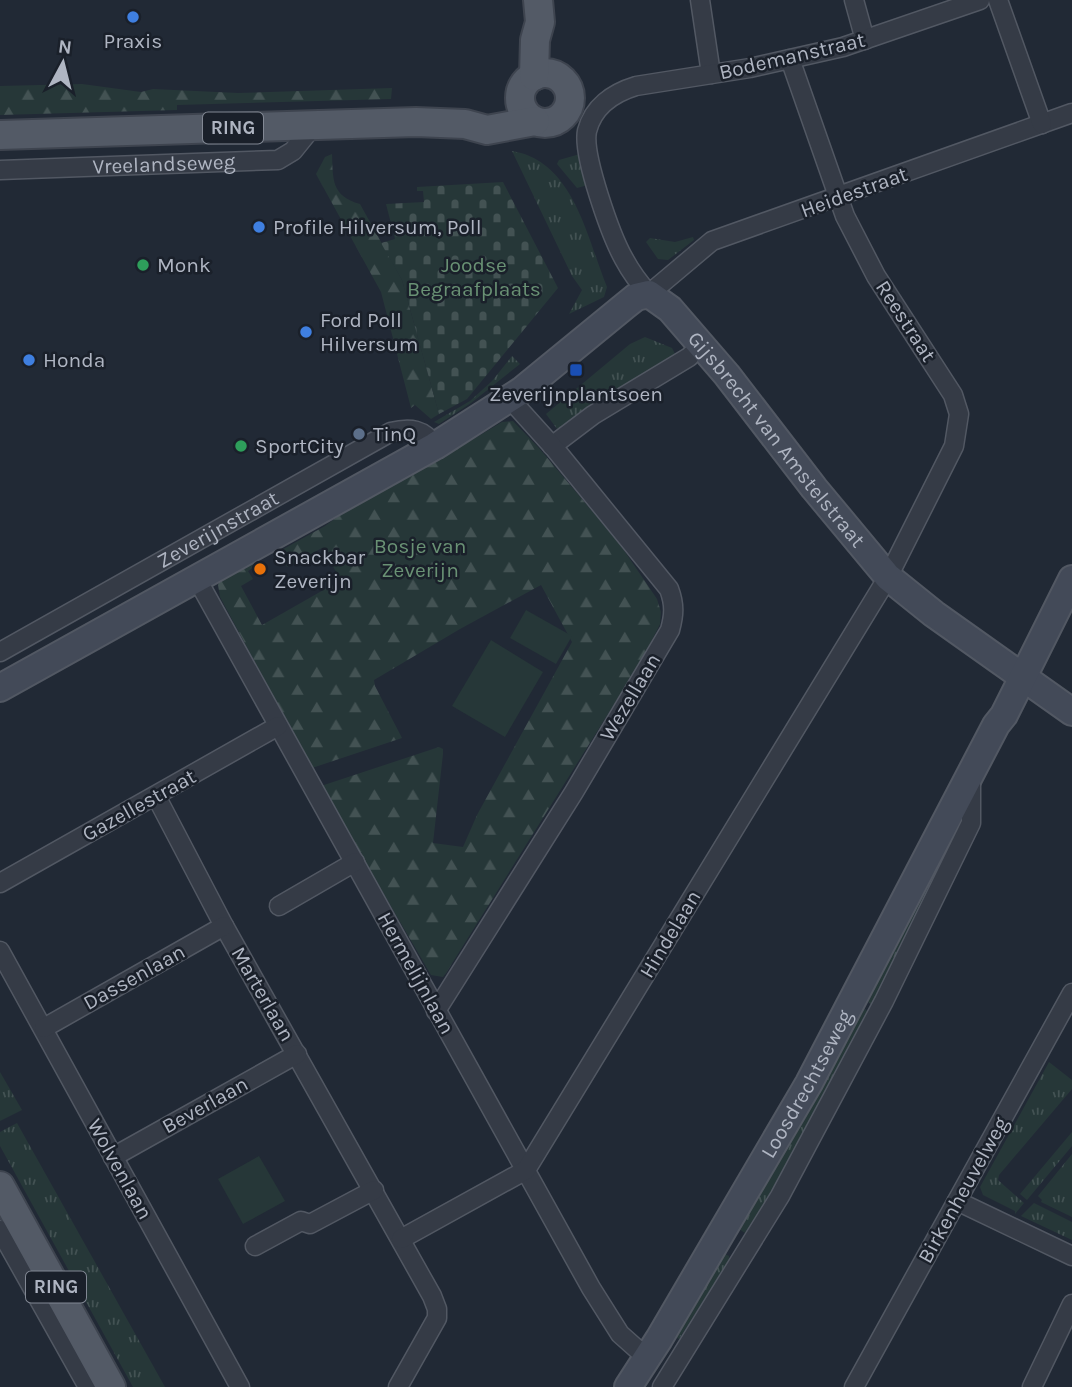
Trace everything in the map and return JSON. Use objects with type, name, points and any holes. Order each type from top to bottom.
[{"type":"main road","name":"RING","points":[[535,121],[544,123],[560,118],[569,105],[568,88],[561,79],[536,83],[535,40],[539,11]]},
{"type":"main road","points":[[535,121],[524,111],[536,83]]},
{"type":"main road","name":"Vreelandseweg","points":[[465,124],[505,109],[536,83]]},
{"type":"main road","name":"Vreelandseweg","points":[[0,135],[416,122],[465,124],[487,130],[535,121]]},
{"type":"main road","name":"RING","points":[[0,1186],[111,1387]]},
{"type":"street","points":[[700,0],[711,74]]},
{"type":"street","points":[[854,0],[865,40]]},
{"type":"street","name":"Bodemanstraat","points":[[604,103],[619,91],[636,86],[790,59],[865,40],[980,0]]},
{"type":"street","points":[[998,0],[1042,124]]},
{"type":"street","name":"Reestraat","points":[[790,59],[838,197],[866,259],[944,379],[959,414],[954,446],[888,577]]},
{"type":"street","name":"Gijsbrecht van Amstelstraat","points":[[604,103],[592,119],[586,147],[623,257],[636,279],[649,294],[670,309],[727,375],[814,488],[888,577],[944,621],[1072,712]]},
{"type":"street","name":"Heidestraat","points":[[649,294],[712,241],[1072,113]]},
{"type":"street","name":"Vreelandseweg","points":[[0,170],[278,160],[293,151],[314,125]]},
{"type":"street","name":"Zeverijnstraat","points":[[0,688],[435,446],[536,380],[626,305],[649,294]]},
{"type":"street","points":[[552,446],[593,415],[689,357],[700,346]]},
{"type":"street","name":"Wezellaan","points":[[436,1011],[574,792],[670,630],[674,617],[674,604],[669,589],[552,446],[509,398]]},
{"type":"street","name":"Zeverijnstraat","points":[[0,652],[391,432],[404,429],[419,431],[429,437],[435,446]]},
{"type":"street","name":"Hindelaan","points":[[401,1239],[526,1170],[888,577]]},
{"type":"street","name":"Hermelijnlaan","points":[[197,579],[591,1288],[620,1334],[647,1358]]},
{"type":"street","name":"Loosdrechtseweg","points":[[628,1387],[809,1083],[1072,579]]},
{"type":"street","name":"Gazellestraat","points":[[1,881],[278,726]]},
{"type":"street","name":"Loosdrechtseweg","points":[[662,1387],[780,1196],[884,1002],[971,823],[971,775]]},
{"type":"street","name":"Marterlaan","points":[[156,796],[224,926],[401,1239],[437,1309],[437,1318],[398,1387]]},
{"type":"street","points":[[279,906],[355,862]]},
{"type":"street","name":"Dassenlaan","points":[[44,1028],[224,926]]},
{"type":"street","name":"Wolvenlaan","points":[[0,951],[240,1387]]},
{"type":"street","name":"Birkenheuvelweg","points":[[854,1387],[1072,993]]},
{"type":"street","name":"Beverlaan","points":[[113,1157],[297,1054]]},
{"type":"street","points":[[254,1246],[301,1221],[310,1224],[374,1191]]},
{"type":"street","points":[[957,1201],[1072,1256]]},
{"type":"street","points":[[0,1230],[88,1387]]},
{"type":"street","points":[[1032,1387],[1072,1304]]},
{"type":"green space","points":[[82,84],[141,92],[153,89],[238,93],[392,88],[391,99],[177,105],[177,110],[0,115],[0,86]]},
{"type":"green space","points":[[512,151],[533,158],[550,170],[564,186],[584,225],[607,287],[604,297],[569,314],[582,290],[572,276]]},
{"type":"green space","points":[[332,154],[334,179],[339,191],[351,201],[360,204],[402,280],[439,414],[431,419],[415,405],[411,408],[381,292],[316,174],[325,157]]},
{"type":"green space","points":[[580,154],[588,185],[577,188],[557,164],[559,160]]},
{"type":"green space","name":"Joodse Begraafplaats","points":[[503,182],[558,288],[467,399],[439,414],[402,280],[381,243],[395,239],[386,204],[424,202],[423,191],[417,191],[417,187]]},
{"type":"green space","points":[[693,237],[694,240],[668,260],[658,259],[646,242],[650,238],[675,242]]},
{"type":"green space","points":[[645,337],[672,348],[676,356],[560,433],[546,414],[630,344]]},
{"type":"green space","points":[[512,356],[520,364],[471,403],[439,424],[434,422],[470,401],[492,381]]},
{"type":"green space","name":"Bosje van Zeverijn","points":[[513,421],[619,543],[657,599],[661,612],[660,624],[643,658],[443,977],[431,975],[321,786],[439,747],[443,749],[443,754],[433,843],[463,847],[477,815],[572,642],[541,585],[374,680],[402,738],[312,768],[220,597],[218,585],[220,579],[253,559],[259,564],[248,571],[253,579],[241,586],[262,625],[341,580],[322,548],[287,567],[278,552],[325,526],[374,490],[502,422]]},
{"type":"green space","points":[[526,610],[572,636],[556,664],[510,638]]},
{"type":"green space","points":[[491,640],[543,672],[505,737],[452,706]]},
{"type":"green space","points":[[959,824],[962,826],[876,1007],[863,999]]},
{"type":"green space","points":[[859,1006],[871,1013],[748,1235],[736,1227]]},
{"type":"green space","points":[[1049,1062],[1072,1080],[1072,1089],[999,1175],[998,1180],[1024,1203],[1015,1214],[1015,1211],[983,1195],[980,1187]]},
{"type":"green space","points":[[0,1072],[22,1110],[0,1121]]},
{"type":"green space","points":[[17,1123],[165,1387],[133,1387],[0,1146],[0,1132]]},
{"type":"green space","points":[[1072,1132],[1072,1146],[1027,1200],[1020,1194]]},
{"type":"green space","points":[[1072,1154],[1072,1217],[1041,1202],[1038,1196]]},
{"type":"green space","points":[[259,1156],[285,1201],[243,1224],[218,1179]]},
{"type":"green space","points":[[1034,1203],[1072,1222],[1072,1240],[1021,1216]]},
{"type":"green space","points":[[721,1252],[729,1256],[729,1260],[679,1339],[674,1336]]},
{"type":"place","name":"Praxis","points":[[133,17]]},
{"type":"place","name":"Profile Hilversum, Poll","points":[[259,227]]},
{"type":"place","name":"Monk","points":[[143,265]]},
{"type":"place","name":"Ford Poll Hilversum","points":[[306,332]]},
{"type":"place","name":"Honda","points":[[29,360]]},
{"type":"place","name":"Zeverijnplantsoen","points":[[576,370]]},
{"type":"place","name":"TinQ","points":[[359,434]]},
{"type":"place","name":"SportCity","points":[[241,446]]},
{"type":"place","name":"Snackbar Zeverijn","points":[[260,569]]}]
